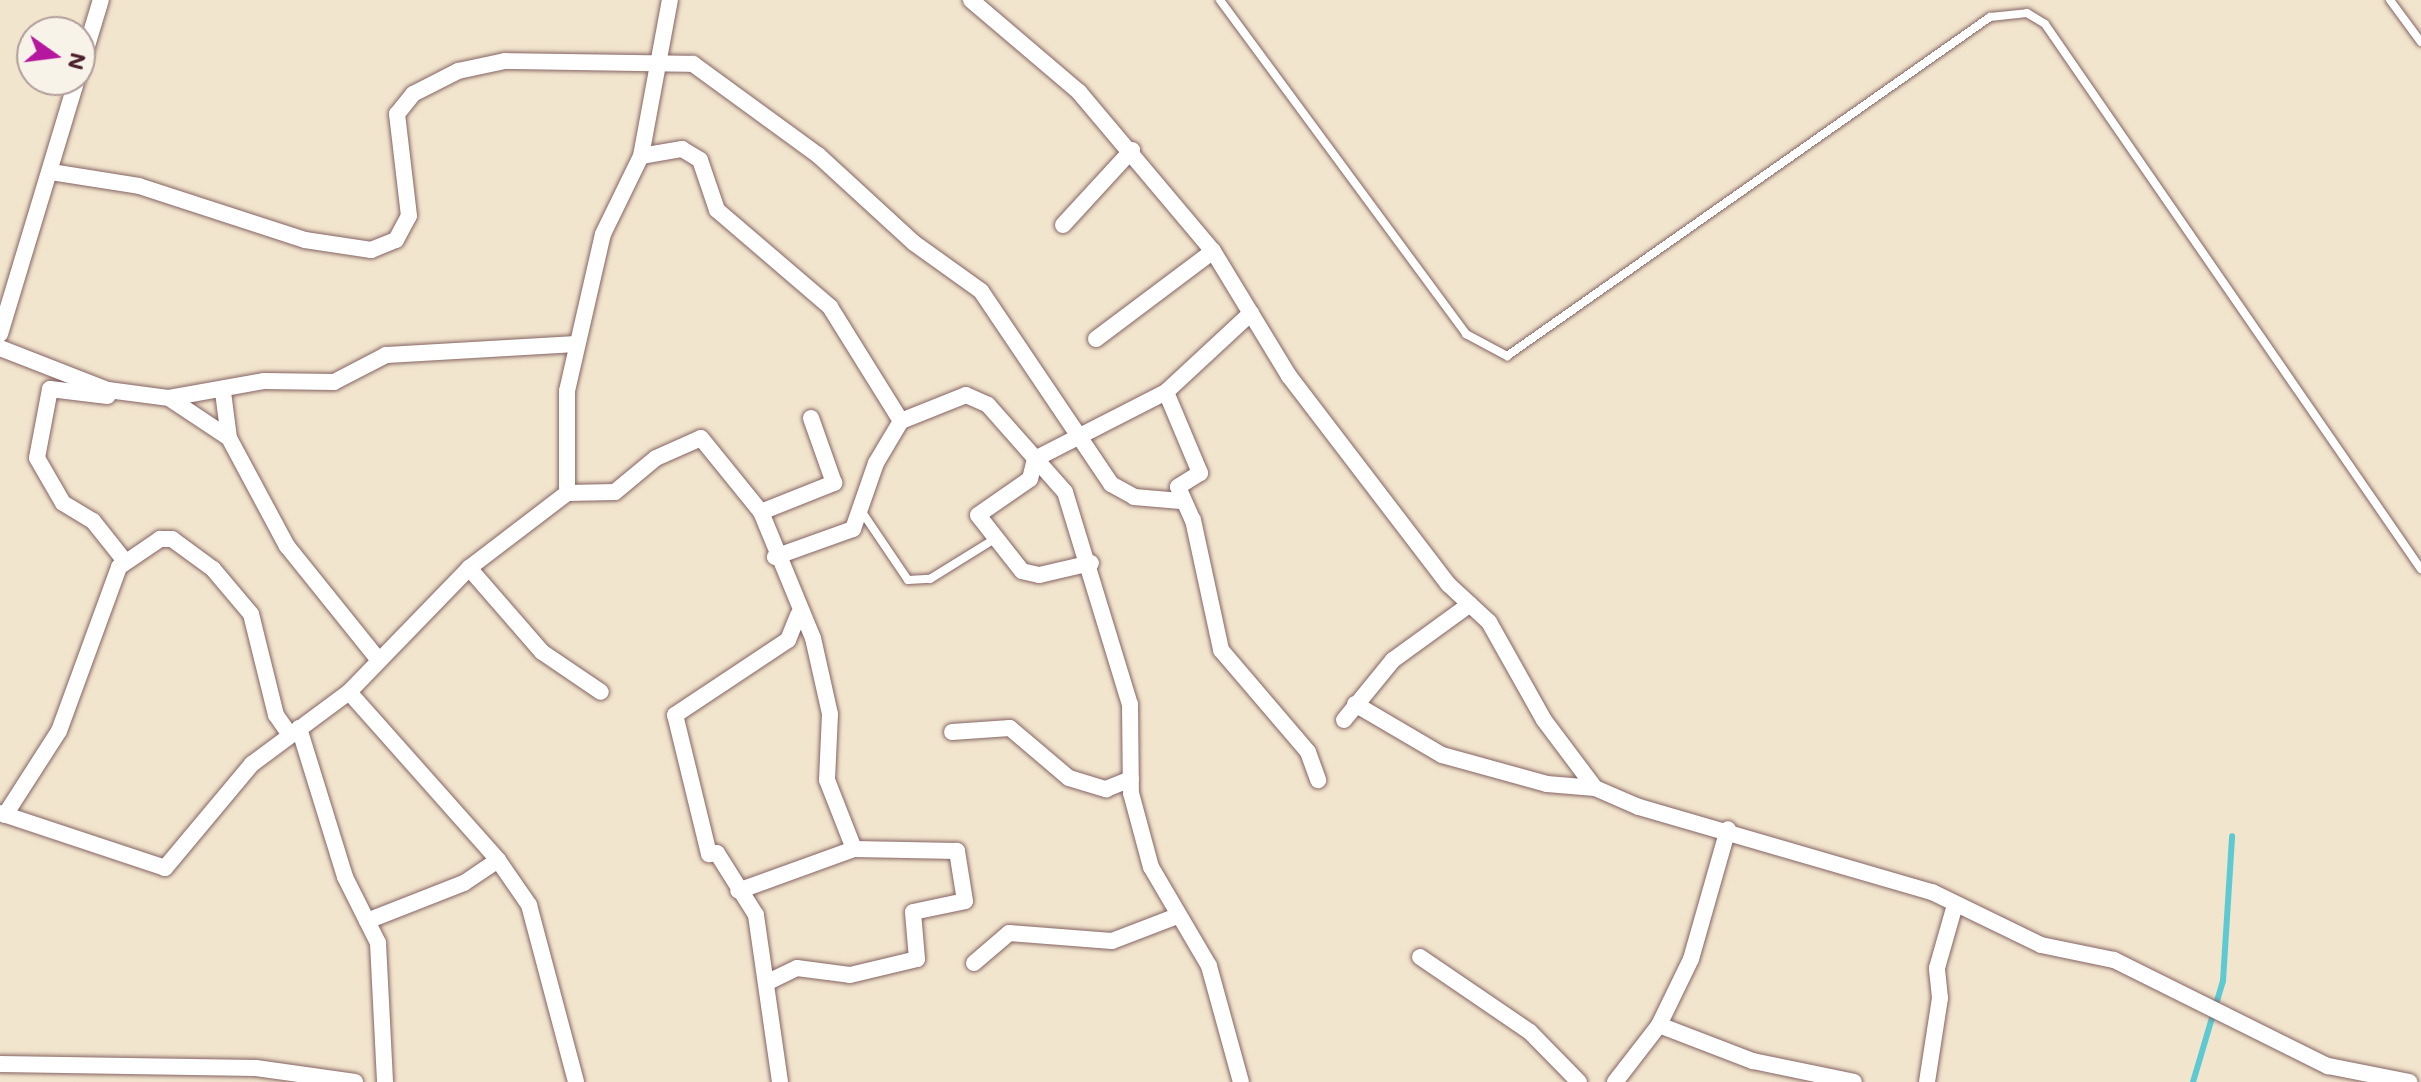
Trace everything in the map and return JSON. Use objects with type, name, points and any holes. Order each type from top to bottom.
[{"type":"street","points":[[0,334],[101,0]]},
{"type":"street","points":[[567,493],[567,391],[603,234],[641,156],[652,62],[670,0]]},
{"type":"street","points":[[971,0],[1079,92],[1132,150],[1213,251],[1289,376],[1470,604],[1489,622],[1544,720],[1595,788]]},
{"type":"street","points":[[51,172],[139,186],[305,240],[371,250],[396,240],[409,216],[397,114],[413,94],[458,71],[505,61],[693,64],[818,155],[914,243],[981,291],[1082,434],[1111,484],[1134,497],[1181,501]]},
{"type":"street","points":[[641,156],[682,149],[700,160],[717,210],[830,307],[901,421]]},
{"type":"street","points":[[1063,225],[1132,150]]},
{"type":"street","points":[[1096,339],[1213,251]]},
{"type":"street","points":[[1091,563],[1039,575],[1022,571],[978,515],[1030,479],[1035,459],[1166,392],[1251,313]]},
{"type":"street","points":[[50,389],[169,398],[223,392],[264,381],[334,382],[386,355],[577,344]]},
{"type":"street","points":[[0,348],[132,397]]},
{"type":"street","points":[[47,364],[50,389],[37,458],[63,503],[93,521],[124,560]]},
{"type":"street","points":[[223,392],[229,438],[287,546],[378,659]]},
{"type":"street","points":[[1166,392],[1200,473],[1178,487],[1181,501],[1193,520],[1221,650],[1308,752],[1318,780]]},
{"type":"street","points":[[775,557],[853,529],[862,512],[876,463],[901,421],[966,395],[988,405],[1065,492],[1091,563],[1130,704],[1131,779],[1151,867],[1175,917],[1209,966],[1241,1082]]},
{"type":"street","points":[[169,398],[229,438]]},
{"type":"street","points":[[761,512],[834,483],[811,418]]},
{"type":"street","points":[[385,1082],[378,943],[317,800],[294,732],[276,715],[251,614],[213,569],[172,539],[124,560],[59,731],[3,814],[165,868],[252,764],[294,732],[349,692],[469,568],[567,493],[615,492],[656,458],[701,438],[761,512],[798,615],[820,656],[830,714],[827,780],[854,849]]},
{"type":"street","points":[[469,568],[542,652],[601,692]]},
{"type":"street","points":[[1344,720],[1393,660],[1470,604]]},
{"type":"street","points":[[780,1082],[756,915],[738,891],[717,853],[709,854],[675,715],[788,640],[798,615]]},
{"type":"street","points":[[349,692],[498,860],[529,905],[576,1082]]},
{"type":"street","points":[[1355,704],[1442,755],[1547,784],[1595,788],[1639,807],[1728,829],[1955,905],[2041,945],[2114,960],[2326,1074],[2409,1082]]},
{"type":"street","points":[[952,732],[1010,728],[1069,778],[1106,789],[1131,779]]},
{"type":"street","points":[[1615,1082],[1659,1025],[1691,959],[1728,829]]},
{"type":"street","points":[[738,891],[854,849],[957,851],[965,901],[913,912],[917,959],[850,975],[797,968],[766,983]]},
{"type":"street","points":[[367,921],[464,883],[498,860]]},
{"type":"street","points":[[1927,1082],[1940,998],[1937,968],[1955,905]]},
{"type":"street","points":[[974,963],[1009,933],[1112,941],[1175,917]]},
{"type":"street","points":[[1420,957],[1441,964],[1470,994],[1530,1032],[1579,1082]]},
{"type":"street","points":[[1659,1025],[1753,1061],[1854,1082]]},
{"type":"street","points":[[0,1064],[145,1076],[256,1068],[355,1082]]},
{"type":"lane","points":[[1220,0],[1466,334],[1507,356],[1990,17],[2027,13],[2045,24],[2421,569]]},
{"type":"lane","points":[[2390,0],[2421,42]]},
{"type":"lane","points":[[862,512],[908,580],[930,579],[997,538]]},
{"type":"waterway","points":[[2193,1082],[2223,981],[2232,836]]}]
